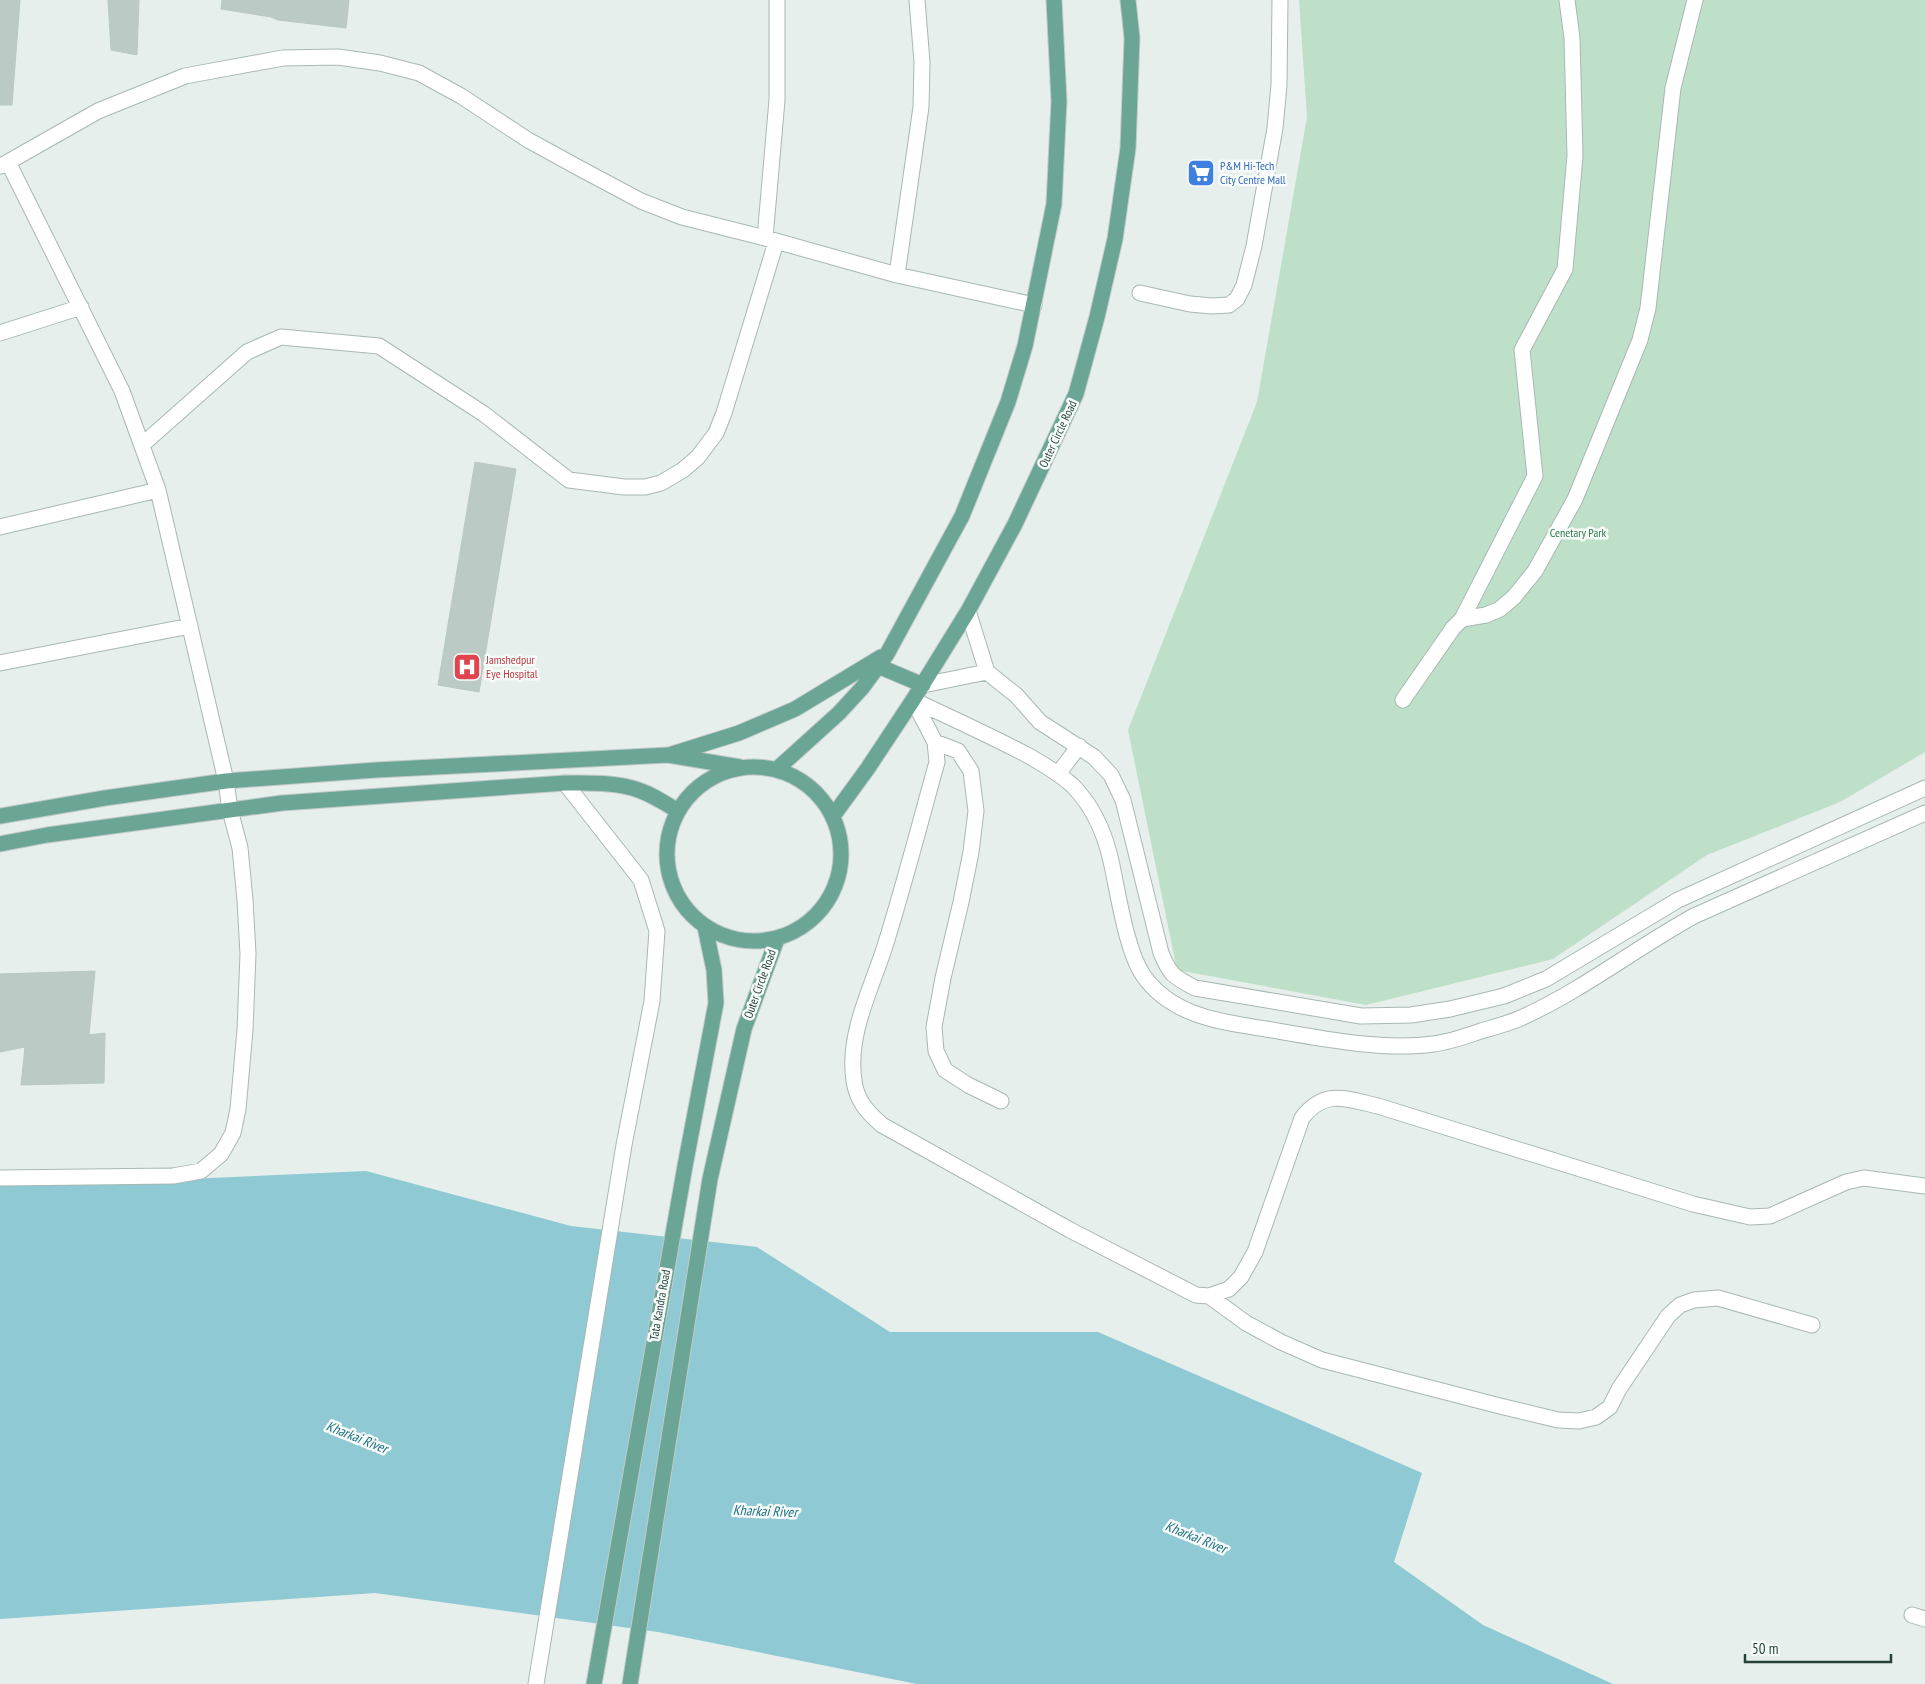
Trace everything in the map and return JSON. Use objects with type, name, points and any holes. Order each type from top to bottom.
[{"type":"main road","points":[[777,769],[839,713],[862,688],[882,660],[962,516],[1008,402],[1025,346],[1054,204],[1059,101],[1054,0]]},
{"type":"main road","name":"Outer Circle Road","points":[[833,816],[868,768],[923,685],[968,611],[1015,524],[1076,394],[1097,317],[1115,239],[1128,148],[1132,38],[1128,0]]},
{"type":"main road","points":[[882,660],[923,685]]},
{"type":"main road","points":[[668,755],[739,733],[794,709],[882,660]]},
{"type":"main road","points":[[0,816],[105,798],[226,782],[376,770],[668,755],[740,767],[777,769],[810,787],[833,816],[841,854],[833,890],[810,921],[777,939],[740,941],[704,926],[680,902],[668,870],[668,835],[678,811],[694,790],[715,775],[740,767]]},
{"type":"main road","points":[[0,844],[47,835],[282,803],[565,783],[604,783],[633,788],[651,795],[678,811]]},
{"type":"main road","name":"Tata Kandra Road","points":[[594,1684],[684,1166],[716,1003],[714,970],[704,926]]},
{"type":"main road","name":"Outer Circle Road","points":[[630,1684],[710,1179],[744,1029],[777,939]]},
{"type":"street","points":[[142,445],[247,352],[281,337],[378,346],[484,414],[569,480],[624,487],[645,487],[661,483],[683,470],[698,457],[716,433],[724,413],[770,240],[777,100],[777,0]]},
{"type":"street","points":[[897,275],[921,107],[922,62],[916,0]]},
{"type":"street","points":[[1140,293],[1190,304],[1229,305],[1237,299],[1244,285],[1254,246],[1275,128],[1280,85],[1280,0]]},
{"type":"street","points":[[1403,700],[1453,628],[1462,620],[1535,476],[1522,350],[1565,269],[1575,156],[1572,38],[1568,0]]},
{"type":"street","points":[[1462,620],[1486,615],[1500,609],[1514,597],[1535,571],[1575,499],[1640,340],[1648,308],[1673,88],[1695,0]]},
{"type":"street","points":[[0,1178],[173,1176],[201,1171],[221,1154],[232,1133],[238,1109],[245,1030],[248,954],[240,848],[158,490],[122,391],[81,307],[4,164],[98,112],[185,76],[283,58],[338,57],[380,63],[419,73],[461,96],[528,140],[641,201],[682,217],[897,275],[1034,305]]},
{"type":"street","points":[[0,333],[81,307]]},
{"type":"street","points":[[0,527],[158,490]]},
{"type":"street","points":[[968,611],[987,672],[1016,695],[1040,722],[1094,757],[1110,775],[1123,800],[1160,953],[1167,969],[1176,978],[1195,988],[1361,1016],[1411,1015],[1450,1009],[1513,993],[1546,979],[1678,900],[1925,788]]},
{"type":"street","points":[[0,663],[190,626]]},
{"type":"street","points":[[923,685],[987,672]]},
{"type":"street","points":[[913,700],[935,742],[937,762],[885,946],[854,1036],[854,1080],[857,1098],[867,1112],[890,1130],[1070,1230],[1196,1295],[1209,1296],[1229,1289],[1241,1277],[1255,1252],[1302,1118],[1311,1106],[1329,1099],[1343,1098],[1378,1106],[1693,1204],[1750,1217],[1770,1216],[1846,1182],[1864,1178],[1925,1186]]},
{"type":"street","points":[[913,700],[1008,745],[1058,774],[1073,786],[1089,806],[1099,825],[1109,852],[1131,950],[1142,973],[1155,990],[1181,1008],[1211,1020],[1323,1038],[1388,1046],[1433,1044],[1459,1038],[1521,1018],[1561,998],[1665,932],[1694,916],[1925,813]]},
{"type":"street","points":[[935,742],[958,751],[971,771],[976,810],[966,877],[934,1027],[936,1051],[945,1070],[968,1085],[1001,1101]]},
{"type":"street","points":[[1058,774],[1079,746]]},
{"type":"street","points":[[536,1684],[624,1145],[652,1001],[657,931],[641,880],[565,783]]},
{"type":"street","points":[[1209,1296],[1246,1323],[1280,1342],[1322,1360],[1558,1420],[1579,1421],[1596,1417],[1610,1408],[1619,1389],[1668,1316],[1680,1305],[1694,1300],[1718,1298],[1812,1325]]},
{"type":"green space","name":"Cenetary Park","points":[[1299,0],[1925,0],[1925,752],[1840,802],[1707,855],[1553,959],[1366,1005],[1177,970],[1128,730],[1257,402],[1307,117]]},
{"type":"water","name":"Kharkai River","points":[[366,1171],[571,1226],[757,1247],[890,1332],[1098,1332],[1422,1473],[1394,1562],[1483,1625],[1613,1684],[917,1684],[658,1632],[375,1593],[0,1619],[0,1182],[165,1180]]},
{"type":"building","points":[[0,0],[20,0],[12,105],[0,105]]},
{"type":"building","points":[[108,0],[139,0],[137,55],[111,50]]},
{"type":"building","points":[[222,0],[349,0],[346,28],[278,20],[271,17],[221,9]]},
{"type":"building","points":[[475,462],[516,469],[479,692],[438,685]]},
{"type":"building","points":[[95,971],[89,1035],[105,1033],[104,1083],[21,1085],[25,1047],[0,1052],[0,974]]},
{"type":"place","name":"P&M Hi-Tech City Centre Mall","points":[[1201,173]]},
{"type":"place","name":"Jamshedpur Eye Hospital","points":[[467,667]]}]
